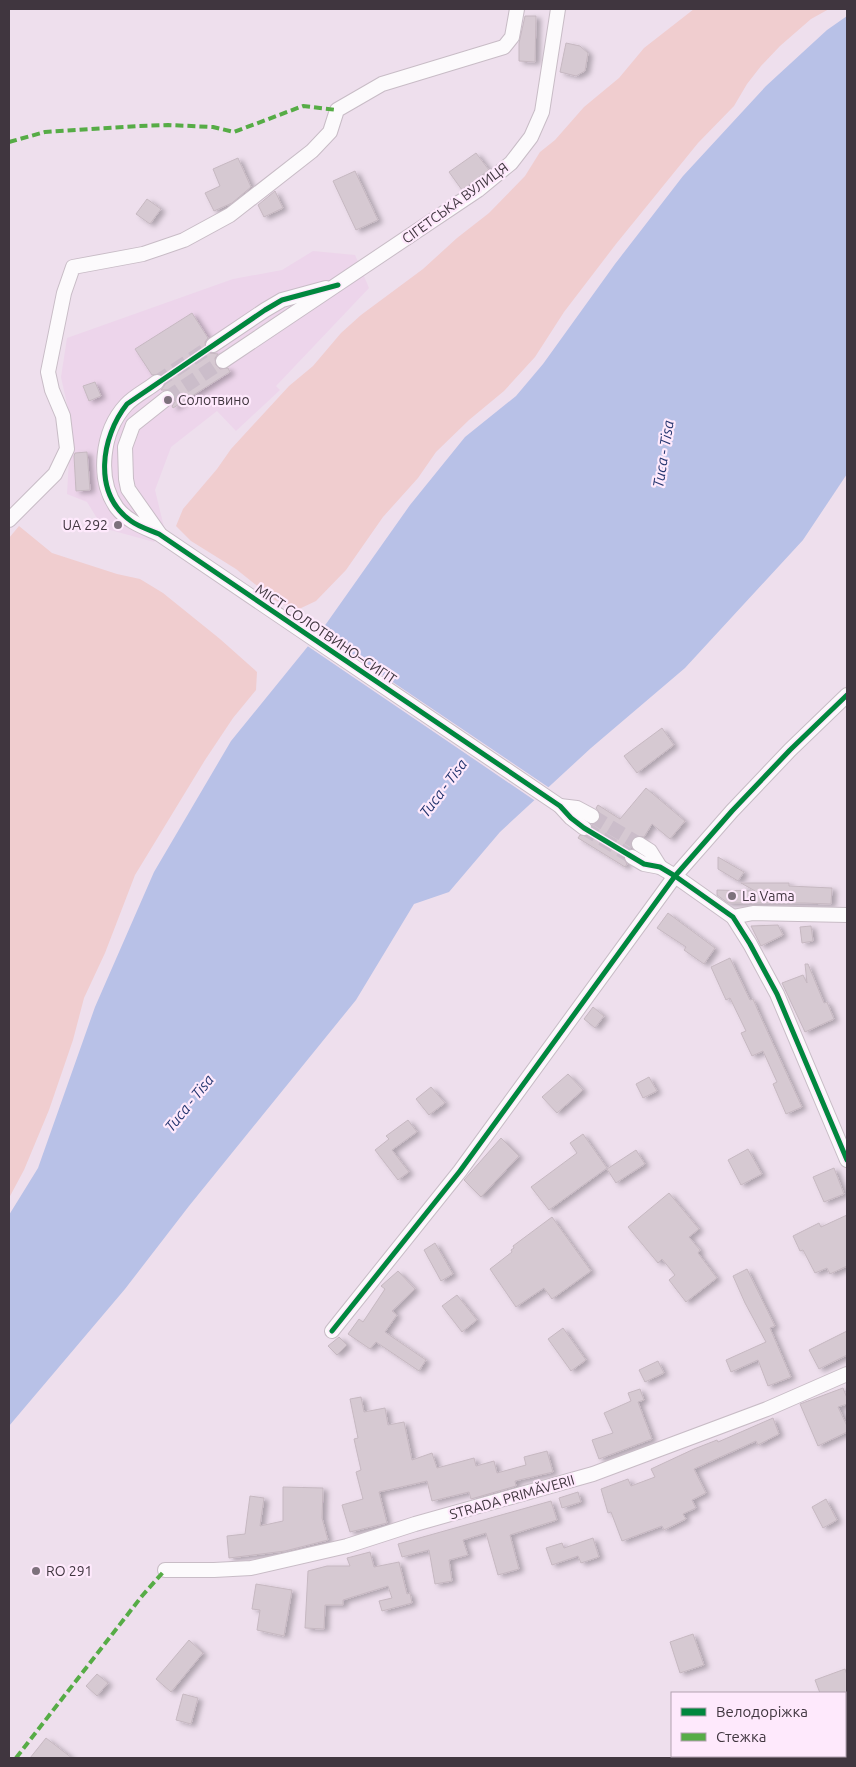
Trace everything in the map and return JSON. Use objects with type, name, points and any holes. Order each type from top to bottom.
[{"type":"street","points":[[9,520],[55,474],[67,449],[63,416],[52,390],[48,372],[64,293],[73,267],[143,254],[184,240],[230,215],[312,151],[330,132],[337,110],[382,84],[504,47],[512,37],[517,9]]},
{"type":"street","name":"СІГЕТСЬКА ВУЛИЦЯ","points":[[223,360],[478,190],[511,163],[531,137],[542,112],[558,9]]},
{"type":"street","name":"СІГЕТСЬКА ВУЛИЦЯ","points":[[213,345],[282,300],[338,284]]},
{"type":"street","points":[[157,382],[127,404],[118,415],[106,445],[105,463],[109,493],[118,509],[132,522],[163,537]]},
{"type":"street","points":[[163,537],[128,489],[125,470],[125,446],[133,425],[167,398]]},
{"type":"street","name":"МІСТ СОЛОТВИНО–СИГІТ","points":[[163,537],[554,802]]},
{"type":"street","points":[[332,1331],[460,1171],[675,876],[732,811],[847,694]]},
{"type":"street","points":[[554,802],[577,808],[592,816]]},
{"type":"street","points":[[554,802],[584,828]]},
{"type":"street","points":[[635,851],[650,851],[660,867],[733,917],[777,994],[847,1160]]},
{"type":"street","points":[[733,917],[753,913],[847,915]]},
{"type":"street","name":"STRADA PRIMĂVERII","points":[[165,1570],[251,1568],[347,1546],[415,1524],[593,1474],[767,1409],[847,1374]]},
{"type":"shaded area","points":[[694,9],[829,9],[811,19],[780,46],[761,66],[747,84],[734,106],[698,143],[616,244],[564,312],[535,357],[504,391],[469,420],[436,452],[418,478],[383,517],[346,570],[316,601],[299,609],[289,607],[275,600],[236,569],[191,541],[176,526],[183,509],[217,469],[231,449],[289,386],[313,366],[341,333],[361,315],[423,269],[457,238],[489,213],[525,176],[540,152],[555,140],[584,107],[619,78],[644,48]]},
{"type":"shaded area","name":"Солотвино","points":[[313,251],[355,255],[369,288],[276,386],[280,390],[236,431],[217,411],[171,447],[155,490],[164,527],[154,542],[103,528],[87,502],[67,494],[71,422],[61,377],[67,338],[233,279],[282,270]]},
{"type":"shaded area","points":[[19,526],[52,553],[117,574],[140,579],[163,593],[257,672],[256,690],[233,718],[205,760],[135,875],[105,953],[84,998],[73,1040],[49,1110],[24,1170],[9,1198],[9,538]]},
{"type":"water","name":"Тиса - Tisa","points":[[847,16],[847,474],[803,540],[685,668],[591,748],[500,832],[449,892],[414,904],[356,1000],[189,1206],[125,1289],[9,1426],[9,1215],[38,1168],[95,1007],[154,872],[231,741],[326,624],[410,505],[465,437],[516,396],[543,364],[615,264],[683,176],[766,86],[827,30]]},
{"type":"pier","points":[[317,631],[551,789],[537,802],[306,645]]},
{"type":"building","points":[[525,16],[536,16],[535,62],[519,61],[519,43]]},
{"type":"building","points":[[566,43],[580,46],[588,53],[585,71],[576,76],[560,72]]},
{"type":"building","points":[[476,153],[489,170],[462,190],[449,172]]},
{"type":"building","points":[[238,158],[251,187],[232,203],[214,211],[205,193],[220,186],[213,169]]},
{"type":"building","points":[[355,171],[378,220],[356,230],[333,181]]},
{"type":"building","points":[[275,191],[283,208],[264,217],[258,205]]},
{"type":"building","points":[[147,199],[161,209],[150,224],[136,214]]},
{"type":"building","points":[[192,313],[208,338],[205,342],[206,349],[210,353],[218,354],[215,358],[216,365],[220,369],[228,368],[230,372],[173,408],[176,397],[174,393],[170,390],[161,390],[165,385],[164,377],[160,374],[152,375],[135,349]]},
{"type":"building","points":[[95,382],[101,396],[89,401],[83,386]]},
{"type":"building","points":[[87,452],[90,490],[76,491],[74,456],[75,453]]},
{"type":"building","points":[[662,728],[674,745],[637,773],[624,756]]},
{"type":"building","points":[[646,788],[685,821],[670,839],[652,824],[644,837],[635,836],[631,840],[631,848],[623,856],[627,864],[625,867],[578,838],[580,835],[587,836],[591,834],[593,830],[592,825],[599,821],[601,815],[596,808],[598,805],[620,819]]},
{"type":"building","points":[[718,857],[744,872],[738,881],[718,869]]},
{"type":"building","points":[[741,883],[789,883],[789,886],[832,888],[831,904],[728,903],[717,895],[717,890],[755,891]]},
{"type":"building","points":[[668,913],[715,948],[704,964],[684,950],[686,947],[657,928]]},
{"type":"building","points":[[778,925],[783,935],[761,946],[751,926]]},
{"type":"building","points":[[811,926],[813,941],[802,943],[800,927]]},
{"type":"building","points":[[730,958],[750,1000],[753,999],[802,1107],[786,1114],[773,1084],[777,1082],[763,1051],[752,1056],[741,1033],[746,1031],[730,998],[726,1000],[711,967]]},
{"type":"building","points":[[805,964],[808,964],[824,1003],[827,1002],[834,1019],[805,1032],[782,983],[803,975],[807,983]]},
{"type":"building","points":[[593,1007],[604,1016],[595,1028],[584,1019]]},
{"type":"building","points":[[568,1074],[583,1090],[557,1113],[542,1097]]},
{"type":"building","points":[[649,1077],[657,1091],[643,1098],[636,1084]]},
{"type":"building","points":[[431,1087],[445,1103],[429,1115],[416,1099]]},
{"type":"building","points":[[408,1120],[417,1132],[392,1150],[409,1172],[398,1180],[375,1150],[389,1139],[386,1136]]},
{"type":"building","points":[[583,1134],[607,1168],[549,1210],[531,1187],[577,1153],[570,1143]]},
{"type":"building","points":[[501,1138],[519,1156],[481,1197],[464,1180]]},
{"type":"building","points":[[748,1149],[762,1174],[741,1185],[728,1160]]},
{"type":"building","points":[[636,1150],[645,1164],[616,1183],[607,1169]]},
{"type":"building","points":[[834,1168],[844,1194],[824,1202],[813,1177]]},
{"type":"building","points":[[669,1193],[699,1229],[689,1237],[700,1250],[698,1253],[717,1278],[686,1302],[669,1280],[675,1275],[662,1259],[658,1263],[628,1227]]},
{"type":"building","points":[[847,1215],[847,1266],[830,1274],[827,1268],[815,1273],[803,1250],[800,1251],[793,1236],[819,1223],[821,1227]]},
{"type":"building","points":[[552,1217],[591,1271],[552,1299],[544,1288],[516,1307],[490,1269],[512,1252],[513,1246]]},
{"type":"building","points":[[435,1243],[453,1274],[441,1281],[424,1250]]},
{"type":"building","points":[[747,1269],[775,1326],[770,1328],[791,1377],[768,1386],[758,1360],[731,1372],[726,1360],[766,1342],[733,1276]]},
{"type":"building","points":[[398,1271],[415,1289],[392,1311],[397,1315],[385,1332],[426,1360],[419,1371],[376,1342],[370,1349],[348,1334],[359,1319],[363,1322],[385,1289],[381,1286]]},
{"type":"building","points":[[457,1295],[477,1320],[462,1332],[442,1306]]},
{"type":"building","points":[[563,1328],[586,1360],[571,1371],[548,1339]]},
{"type":"building","points":[[847,1331],[847,1355],[819,1369],[809,1350]]},
{"type":"building","points":[[339,1337],[347,1345],[337,1355],[328,1346]]},
{"type":"building","points":[[658,1361],[664,1373],[645,1382],[639,1370]]},
{"type":"building","points":[[843,1388],[847,1404],[838,1407],[847,1426],[847,1432],[818,1446],[800,1404]]},
{"type":"building","points":[[640,1389],[644,1400],[638,1402],[652,1439],[599,1459],[592,1440],[613,1433],[604,1413],[631,1401],[628,1393]]},
{"type":"building","points":[[361,1397],[364,1412],[385,1408],[388,1425],[404,1422],[412,1460],[432,1453],[437,1468],[474,1458],[476,1466],[494,1461],[497,1473],[526,1465],[524,1457],[547,1451],[553,1472],[515,1481],[516,1486],[471,1499],[469,1492],[432,1501],[427,1481],[379,1492],[387,1523],[350,1532],[342,1505],[363,1499],[356,1472],[361,1470],[354,1439],[358,1438],[350,1399]]},
{"type":"building","points":[[773,1418],[779,1434],[758,1445],[756,1441],[694,1469],[706,1493],[692,1500],[696,1508],[683,1514],[686,1519],[664,1530],[662,1526],[622,1541],[611,1512],[608,1513],[601,1489],[628,1479],[631,1486],[655,1477],[651,1469],[694,1449],[717,1440],[718,1442]]},
{"type":"building","points":[[283,1487],[323,1488],[322,1518],[328,1540],[285,1551],[229,1558],[227,1536],[245,1534],[250,1496],[264,1498],[260,1526],[283,1521]]},
{"type":"building","points":[[578,1492],[581,1502],[562,1508],[559,1498]]},
{"type":"building","points":[[826,1499],[837,1520],[823,1528],[812,1507]]},
{"type":"building","points":[[551,1501],[557,1520],[510,1535],[519,1569],[498,1575],[486,1533],[463,1540],[468,1555],[449,1560],[452,1581],[435,1584],[429,1550],[402,1557],[398,1544]]},
{"type":"building","points":[[593,1538],[599,1557],[581,1563],[578,1556],[552,1565],[546,1548],[562,1543],[564,1548]]},
{"type":"building","points":[[370,1552],[374,1567],[399,1562],[407,1594],[410,1593],[412,1603],[382,1611],[379,1601],[392,1598],[388,1586],[343,1600],[343,1605],[325,1605],[324,1629],[305,1628],[308,1571],[327,1566],[350,1566],[347,1558]]},
{"type":"building","points":[[256,1584],[292,1590],[284,1636],[257,1630],[260,1610],[252,1609]]},
{"type":"building","points":[[693,1634],[704,1665],[680,1673],[670,1642]]},
{"type":"building","points":[[189,1640],[203,1653],[171,1692],[156,1679]]},
{"type":"building","points":[[845,1669],[847,1693],[820,1692],[815,1680]]},
{"type":"building","points":[[97,1674],[108,1683],[97,1696],[86,1686]]},
{"type":"building","points":[[183,1694],[198,1698],[191,1724],[176,1720]]},
{"type":"building","points":[[46,1738],[72,1758],[30,1758]]},
{"type":"tunnel","points":[[157,382],[213,345]]},
{"type":"tunnel","points":[[167,398],[223,361]]},
{"type":"tunnel","points":[[592,816],[639,844]]},
{"type":"tunnel","points":[[584,828],[632,857]]},
{"type":"marked path","points":[[9,142],[45,132],[139,126],[213,127],[234,132],[303,106],[337,110]]},
{"type":"marked path","points":[[16,1758],[142,1596],[165,1570]]},
{"type":"cycle path","points":[[338,285],[282,300],[127,404],[111,432],[107,448],[105,464],[110,496],[131,521],[159,534],[560,806],[584,828],[644,864],[660,867],[733,917],[777,994],[847,1160]]},
{"type":"cycle path","points":[[332,1331],[460,1171],[675,876],[732,811],[790,750],[847,695]]},
{"type":"place","name":"Солотвино","points":[[168,400]]},
{"type":"place","name":"UA 292","points":[[118,525]]},
{"type":"place","name":"La Vama","points":[[732,896]]},
{"type":"place","name":"RO 291","points":[[36,1571]]}]
